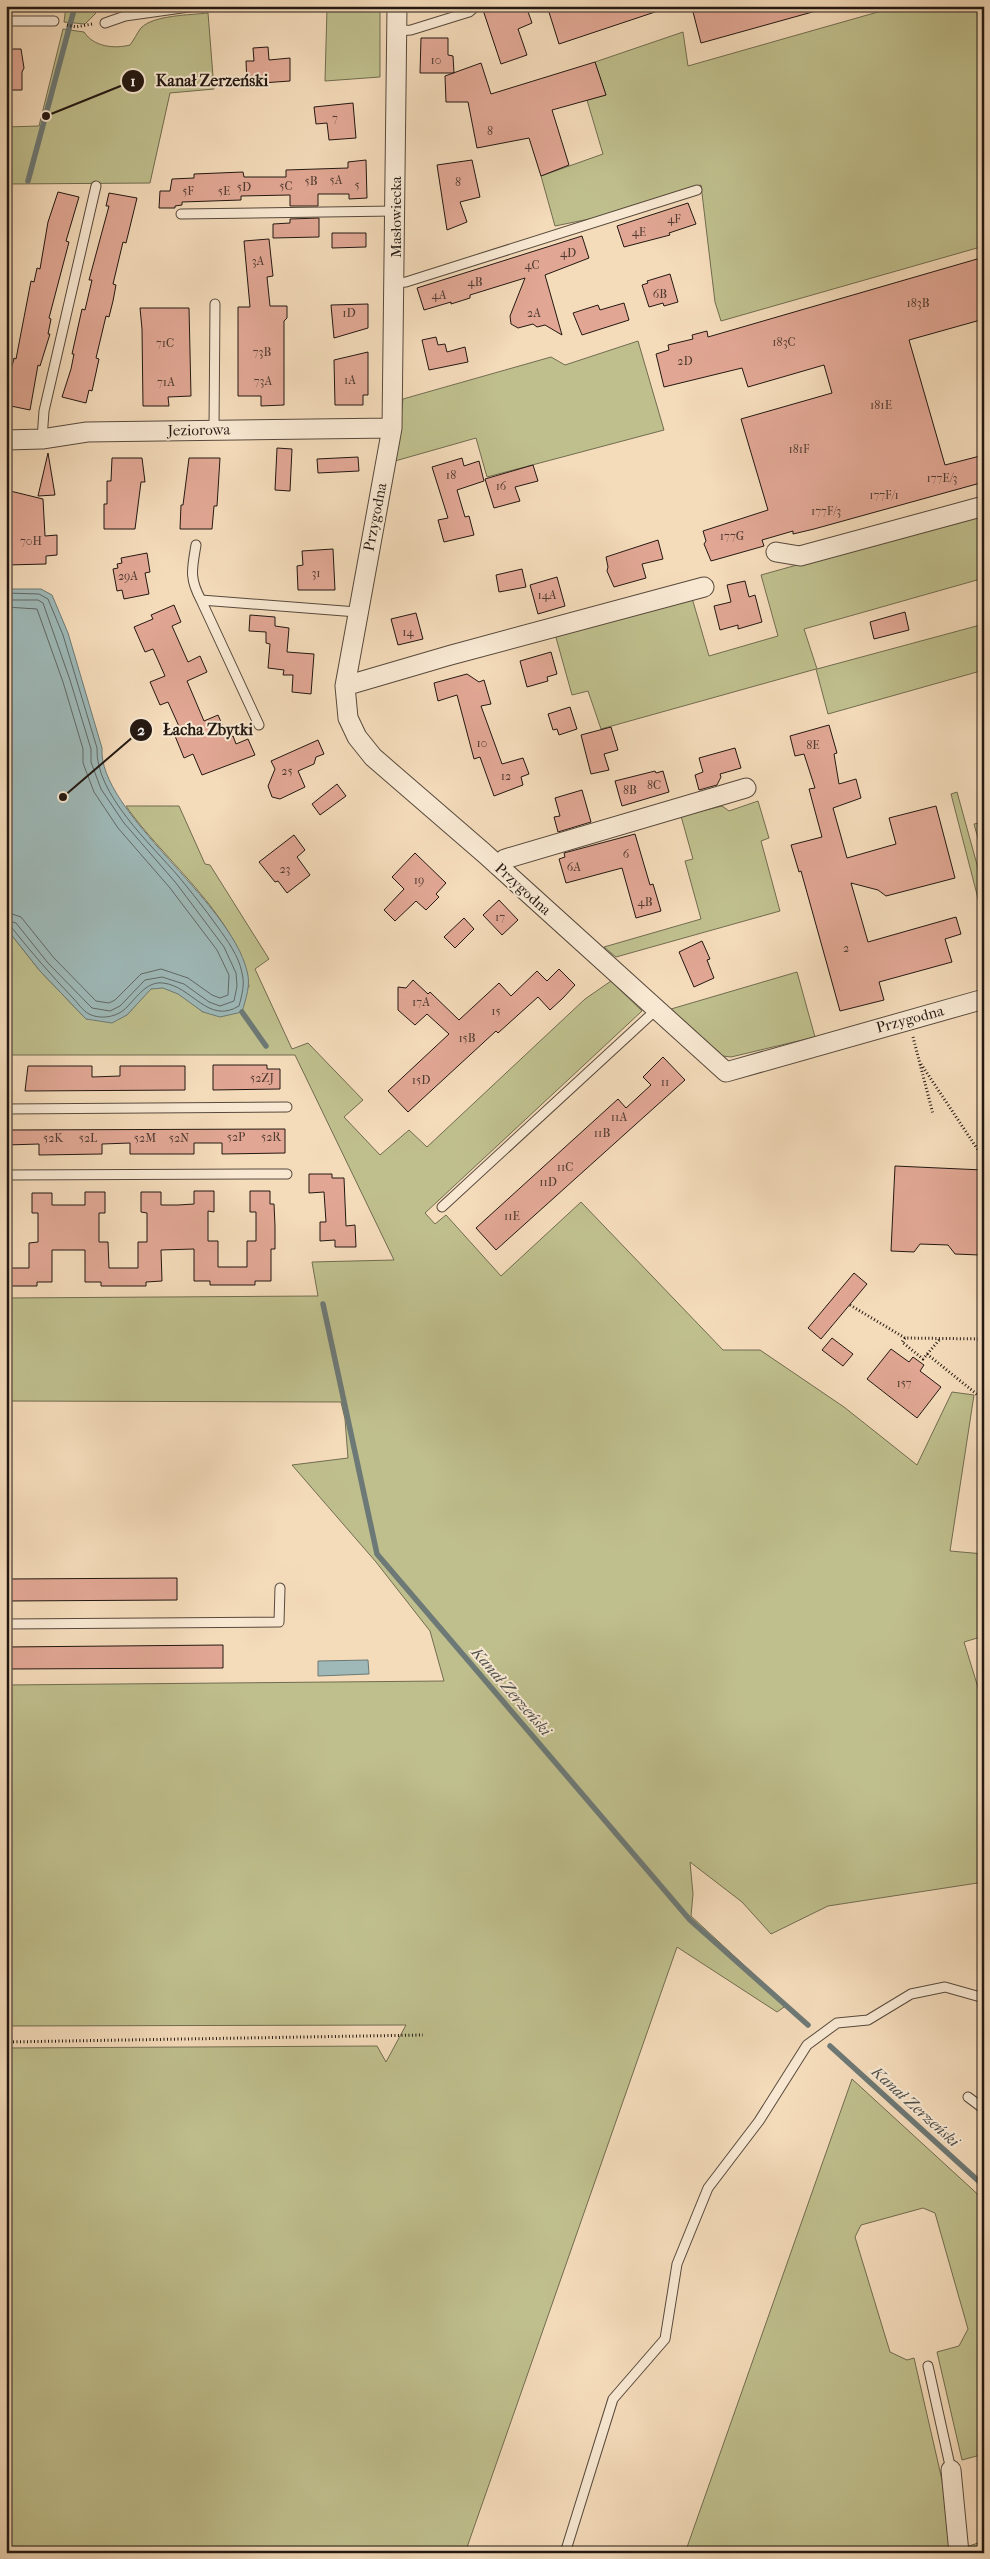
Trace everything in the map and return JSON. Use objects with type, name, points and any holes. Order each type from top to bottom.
[{"type":"street","name":"Masłowiecka","points":[[392,428],[397,6]]},
{"type":"street","name":"Jeziorowa","points":[[6,440],[42,439],[87,432],[392,428]]},
{"type":"street","name":"Przygodna","points":[[392,428],[345,686],[348,718],[357,738],[373,757],[497,865],[726,1072],[984,999]]},
{"type":"street","points":[[776,552],[800,556],[984,506]]},
{"type":"street","points":[[345,686],[451,655],[704,587]]},
{"type":"street","points":[[497,865],[505,859],[746,788]]},
{"type":"street","points":[[951,2470],[959,2553]]},
{"type":"lane","points":[[105,23],[126,16],[196,6]]},
{"type":"lane","points":[[397,31],[411,30],[444,20],[469,12],[476,6]]},
{"type":"lane","points":[[6,21],[54,21]]},
{"type":"lane","points":[[42,439],[44,411],[96,186]]},
{"type":"lane","points":[[395,283],[406,282],[541,241],[697,190]]},
{"type":"lane","points":[[180,214],[396,210]]},
{"type":"lane","points":[[214,429],[215,304]]},
{"type":"lane","points":[[196,545],[192,574],[193,584],[259,724]]},
{"type":"lane","points":[[201,600],[357,612]]},
{"type":"lane","points":[[442,1207],[657,1009]]},
{"type":"lane","points":[[6,1109],[287,1107]]},
{"type":"lane","points":[[6,1175],[287,1174]]},
{"type":"lane","points":[[6,1624],[279,1622],[280,1588]]},
{"type":"lane","points":[[565,2553],[613,2399],[664,2339],[677,2264],[708,2188],[759,2121],[807,2045],[837,2023],[868,2020],[911,1994],[944,1987],[984,1998]]},
{"type":"lane","points":[[968,2097],[984,2109]]},
{"type":"lane","points":[[928,2366],[951,2470]]},
{"type":"path","points":[[64,25],[76,27]]},
{"type":"path","points":[[912,1033],[934,1114]]},
{"type":"path","points":[[920,1064],[984,1158]]},
{"type":"path","points":[[850,1305],[905,1338],[984,1339]]},
{"type":"path","points":[[905,1338],[902,1342],[923,1359],[940,1339]]},
{"type":"path","points":[[927,1354],[979,1396],[984,1396]]},
{"type":"path","points":[[6,2042],[423,2035]]},
{"type":"green space","points":[[66,6],[93,6],[96,13],[85,24],[64,22]]},
{"type":"green space","points":[[333,6],[380,6],[380,77],[325,81],[327,8]]},
{"type":"green space","points":[[899,6],[984,6],[984,246],[721,321],[715,302],[701,185],[599,217],[555,226],[541,176],[603,154],[587,100],[606,95],[595,62],[683,32],[688,66]]},
{"type":"green space","points":[[208,13],[214,89],[170,93],[150,183],[6,184],[6,127],[39,126],[63,29],[84,32],[93,41],[105,46],[124,46],[130,45],[141,28],[154,20],[173,16]]},
{"type":"green space","points":[[638,341],[664,430],[487,477],[476,438],[395,461],[403,399],[551,357],[565,365]]},
{"type":"green space","points":[[984,513],[984,578],[804,629],[817,669],[984,624],[984,670],[828,714],[816,669],[601,729],[588,691],[572,695],[555,634],[692,598],[709,656],[778,636],[761,575]]},
{"type":"green space","points":[[957,792],[984,890],[984,909],[981,910],[951,794]]},
{"type":"green space","points":[[758,801],[769,838],[761,841],[780,911],[616,957],[604,947],[701,919],[685,861],[693,859],[681,816],[722,806],[729,811]]},
{"type":"green space","points":[[126,806],[179,806],[205,864],[210,865],[269,959],[255,969],[292,1049],[308,1043],[363,1100],[344,1117],[380,1155],[409,1130],[427,1147],[585,999],[611,981],[642,1011],[425,1213],[435,1224],[446,1215],[501,1276],[581,1202],[723,1350],[760,1350],[844,1407],[917,1465],[952,1392],[974,1395],[950,1551],[984,1554],[984,1636],[964,1642],[984,1707],[984,1882],[828,1906],[771,1934],[742,1902],[690,1862],[693,1894],[691,1916],[787,2005],[777,2012],[677,1947],[465,2553],[6,2553],[6,2048],[377,2046],[386,2062],[406,2025],[6,2026],[6,1685],[444,1681],[430,1631],[376,1562],[292,1465],[348,1458],[345,1419],[341,1402],[6,1401],[6,1298],[318,1296],[312,1262],[394,1260],[295,1055],[6,1055],[6,928],[40,971],[86,1019],[127,1015],[144,994],[158,987],[172,990],[186,998],[203,1012],[249,987],[243,962],[232,938],[217,915]]},
{"type":"green space","points":[[984,822],[984,860],[974,824]]},
{"type":"green space","points":[[797,972],[815,1037],[731,1057],[723,1056],[671,1009]]},
{"type":"green space","points":[[852,2079],[984,2200],[984,2454],[962,2460],[937,2352],[959,2346],[968,2329],[935,2213],[923,2208],[861,2225],[855,2237],[890,2352],[907,2360],[914,2358],[942,2480],[951,2553],[685,2553]]},
{"type":"green space","points":[[984,2541],[984,2553],[969,2553],[969,2546]]},
{"type":"water","points":[[6,589],[41,589],[52,595],[68,633],[102,748],[106,773],[121,800],[142,828],[217,915],[236,944],[248,976],[248,992],[242,1012],[220,1017],[203,1012],[178,994],[163,988],[151,989],[127,1015],[112,1023],[86,1019],[40,971],[6,928]]},
{"type":"water","points":[[368,1660],[369,1674],[318,1676],[318,1661]]},
{"type":"building","points":[[492,6],[526,6],[532,23],[518,29],[527,55],[501,64],[483,10]]},
{"type":"building","points":[[556,6],[664,6],[664,9],[559,44],[548,9]]},
{"type":"building","points":[[699,6],[815,6],[816,11],[701,43],[692,8]]},
{"type":"building","points":[[421,38],[448,38],[448,55],[453,56],[454,73],[420,73]]},
{"type":"building","points":[[268,47],[269,60],[290,58],[290,81],[247,84],[246,61],[254,61],[253,48]]},
{"type":"building","points":[[6,49],[21,49],[24,68],[22,72],[22,90],[6,90]]},
{"type":"building","points":[[595,62],[606,95],[552,110],[569,165],[541,176],[529,138],[477,148],[468,102],[446,102],[445,76],[481,63],[491,94]]},
{"type":"building","points":[[353,103],[356,138],[329,140],[327,123],[316,124],[314,107]]},
{"type":"building","points":[[366,160],[367,198],[349,199],[349,194],[318,194],[318,206],[290,206],[290,195],[241,196],[241,200],[182,202],[182,205],[175,206],[175,208],[159,208],[160,191],[170,191],[172,179],[194,178],[194,174],[243,172],[244,177],[286,177],[286,170],[348,168],[348,162]]},
{"type":"building","points":[[472,160],[480,197],[460,202],[467,222],[447,230],[437,165]]},
{"type":"building","points":[[58,192],[79,197],[66,241],[69,242],[49,318],[51,319],[48,334],[50,334],[40,366],[38,365],[30,410],[6,405],[6,390],[14,358],[16,359],[31,281],[34,282],[37,268],[40,269],[48,222]]},
{"type":"building","points":[[109,193],[137,198],[126,243],[123,242],[113,284],[116,285],[113,301],[109,317],[106,316],[96,358],[99,359],[92,391],[89,390],[86,403],[62,397],[71,369],[74,354],[72,354],[82,309],[85,310],[92,280],[89,280],[109,206],[106,206]]},
{"type":"building","points":[[688,203],[696,224],[669,233],[670,235],[624,247],[617,226]]},
{"type":"building","points":[[319,218],[319,237],[273,238],[273,224],[290,223],[290,219]]},
{"type":"building","points":[[332,233],[366,233],[366,247],[332,248]]},
{"type":"building","points":[[582,236],[589,258],[545,275],[562,335],[545,325],[537,327],[533,324],[518,328],[511,324],[510,316],[525,278],[470,295],[470,298],[424,310],[417,288]]},
{"type":"building","points":[[269,239],[273,276],[267,277],[270,306],[287,306],[287,318],[284,321],[284,405],[261,406],[261,396],[238,396],[238,307],[250,307],[244,241]]},
{"type":"building","points":[[984,257],[984,319],[909,340],[945,465],[984,455],[984,482],[814,529],[793,534],[793,531],[762,540],[764,546],[711,561],[704,544],[706,541],[703,531],[768,510],[741,419],[832,393],[824,365],[748,387],[742,368],[664,387],[656,354],[669,350],[668,345],[693,339],[692,335],[707,331],[708,337]]},
{"type":"building","points":[[670,274],[678,302],[664,306],[663,303],[649,307],[642,285],[648,283],[647,281]]},
{"type":"building","points":[[624,303],[629,320],[582,335],[573,313],[598,305],[600,310]]},
{"type":"building","points":[[368,304],[368,328],[334,338],[331,305]]},
{"type":"building","points":[[140,308],[189,308],[191,396],[168,397],[169,406],[143,406]]},
{"type":"building","points":[[436,337],[438,345],[445,344],[447,352],[465,347],[468,362],[429,370],[422,340]]},
{"type":"building","points":[[368,352],[368,395],[363,395],[363,405],[335,405],[334,360]]},
{"type":"building","points":[[277,448],[292,449],[290,491],[275,490]]},
{"type":"building","points":[[48,453],[55,495],[38,496]]},
{"type":"building","points":[[358,457],[359,471],[318,473],[317,459]]},
{"type":"building","points":[[112,458],[142,458],[145,482],[141,482],[135,529],[104,529],[104,504],[107,504],[107,481],[111,481]]},
{"type":"building","points":[[189,458],[220,458],[217,506],[214,506],[212,529],[180,529],[181,505],[183,505]]},
{"type":"building","points":[[462,458],[464,466],[479,461],[484,481],[457,490],[465,517],[469,516],[474,535],[444,542],[438,520],[448,518],[432,467]]},
{"type":"building","points":[[533,465],[538,481],[515,487],[520,501],[494,508],[485,479]]},
{"type":"building","points":[[6,490],[43,499],[45,536],[57,535],[57,555],[46,556],[46,564],[6,565]]},
{"type":"building","points":[[658,540],[663,559],[642,564],[646,578],[614,587],[607,571],[606,557]]},
{"type":"building","points":[[333,549],[335,590],[298,590],[297,566],[303,565],[302,551]]},
{"type":"building","points":[[147,553],[150,572],[145,573],[149,594],[124,599],[122,590],[117,591],[113,569],[118,568],[117,564],[122,563],[121,558]]},
{"type":"building","points":[[522,569],[526,587],[499,592],[496,575]]},
{"type":"building","points":[[557,577],[565,606],[538,614],[530,585]]},
{"type":"building","points":[[745,581],[749,597],[755,595],[762,622],[738,629],[738,625],[720,630],[714,606],[731,602],[727,585]]},
{"type":"building","points":[[174,605],[181,622],[172,626],[188,662],[200,656],[207,672],[187,681],[204,721],[218,715],[228,738],[233,736],[236,744],[248,739],[255,755],[202,775],[193,754],[184,758],[175,736],[182,733],[168,702],[160,705],[150,682],[165,676],[153,649],[145,652],[134,627],[153,619],[151,615]]},
{"type":"building","points":[[905,612],[909,630],[874,639],[870,622]]},
{"type":"building","points":[[416,613],[423,639],[398,645],[391,619]]},
{"type":"building","points":[[250,615],[275,617],[275,626],[289,628],[287,652],[314,654],[311,694],[292,692],[293,675],[283,675],[284,670],[268,668],[270,644],[266,643],[266,632],[249,631]]},
{"type":"building","points":[[551,652],[557,674],[547,677],[548,681],[527,687],[520,661]]},
{"type":"building","points":[[467,674],[479,682],[484,680],[491,704],[481,706],[502,764],[523,758],[529,774],[521,777],[523,785],[494,796],[480,757],[474,759],[457,695],[438,701],[434,683]]},
{"type":"building","points":[[570,707],[577,729],[559,735],[557,729],[553,730],[548,714]]},
{"type":"building","points":[[829,725],[837,753],[834,754],[839,784],[856,779],[861,798],[833,808],[847,858],[896,844],[889,818],[936,806],[955,878],[886,896],[878,890],[851,883],[868,942],[956,917],[961,934],[945,939],[952,962],[879,982],[884,1000],[840,1011],[801,871],[799,872],[791,845],[822,837],[809,789],[815,788],[804,754],[795,756],[790,736]]},
{"type":"building","points":[[611,727],[618,750],[604,754],[609,770],[591,774],[581,735]]},
{"type":"building","points":[[318,740],[324,754],[316,757],[314,764],[298,771],[305,787],[280,799],[272,797],[268,786],[275,769],[271,761]]},
{"type":"building","points":[[735,748],[741,768],[720,774],[721,777],[717,785],[699,790],[695,775],[703,772],[699,758]]},
{"type":"building","points":[[655,771],[656,773],[663,771],[669,792],[622,806],[615,781]]},
{"type":"building","points":[[337,784],[346,796],[320,815],[312,804]]},
{"type":"building","points":[[582,790],[591,822],[558,832],[554,817],[560,816],[555,798]]},
{"type":"building","points":[[635,834],[650,885],[653,884],[661,911],[636,918],[622,868],[566,883],[559,859],[565,857],[564,853]]},
{"type":"building","points":[[294,835],[305,850],[297,857],[310,875],[287,893],[278,881],[275,882],[259,862]]},
{"type":"building","points":[[415,853],[446,883],[436,894],[439,897],[426,910],[416,901],[395,921],[384,910],[404,889],[392,877]]},
{"type":"building","points":[[499,900],[518,920],[502,935],[483,915]]},
{"type":"building","points":[[464,918],[474,929],[455,948],[444,937]]},
{"type":"building","points":[[702,941],[710,959],[707,960],[714,978],[694,987],[679,952]]},
{"type":"building","points":[[559,969],[575,985],[563,998],[550,1010],[538,997],[498,1033],[496,1031],[408,1112],[388,1091],[449,1034],[427,1014],[415,1025],[398,1010],[398,987],[406,988],[413,980],[428,994],[430,992],[459,1020],[499,983],[511,996],[537,971],[547,981]]},
{"type":"building","points":[[663,1057],[685,1080],[496,1250],[476,1228],[618,1099],[626,1108],[651,1085],[643,1077]]},
{"type":"building","points":[[213,1065],[267,1065],[267,1069],[280,1069],[280,1089],[213,1090]]},
{"type":"building","points":[[28,1066],[92,1066],[92,1077],[120,1076],[120,1066],[185,1066],[185,1090],[25,1091]]},
{"type":"building","points":[[285,1129],[285,1153],[222,1154],[222,1143],[194,1143],[194,1154],[130,1154],[130,1143],[102,1144],[102,1154],[39,1155],[39,1144],[6,1145],[6,1130]]},
{"type":"building","points":[[895,1166],[983,1170],[979,1255],[955,1254],[948,1245],[920,1244],[914,1252],[891,1251]]},
{"type":"building","points":[[309,1174],[332,1174],[332,1178],[344,1178],[346,1226],[355,1225],[356,1247],[335,1247],[335,1240],[320,1241],[320,1222],[326,1222],[324,1192],[309,1193]]},
{"type":"building","points":[[194,1191],[214,1191],[214,1212],[208,1211],[208,1241],[218,1241],[218,1267],[247,1267],[247,1241],[256,1241],[256,1212],[250,1212],[250,1191],[270,1191],[270,1204],[274,1204],[275,1226],[275,1249],[271,1249],[271,1281],[255,1281],[255,1285],[210,1285],[210,1281],[194,1281],[194,1249],[161,1250],[162,1281],[146,1282],[146,1286],[101,1286],[101,1282],[85,1282],[85,1250],[52,1250],[52,1282],[37,1282],[37,1286],[6,1286],[6,1268],[29,1268],[29,1243],[38,1242],[38,1213],[32,1213],[32,1193],[52,1193],[52,1205],[85,1205],[85,1192],[105,1192],[105,1213],[99,1213],[99,1242],[108,1242],[109,1268],[138,1268],[138,1242],[147,1242],[147,1213],[141,1212],[141,1192],[161,1192],[161,1205],[178,1205],[194,1204]]},
{"type":"building","points":[[854,1273],[867,1284],[821,1339],[808,1328]]},
{"type":"building","points":[[832,1338],[853,1354],[843,1366],[822,1350]]},
{"type":"building","points":[[891,1349],[909,1362],[913,1357],[924,1365],[920,1371],[941,1387],[917,1418],[867,1379]]},
{"type":"building","points":[[177,1578],[177,1600],[6,1601],[6,1579]]},
{"type":"building","points":[[223,1645],[223,1668],[6,1669],[6,1647]]},
{"type":"waterway","name":"Kanał Zerzeński","points":[[28,181],[75,6]]},
{"type":"waterway","name":"Kanał Zerzeński","points":[[242,1012],[266,1046]]},
{"type":"waterway","name":"Kanał Zerzeński","points":[[323,1304],[377,1554],[690,1920],[808,2025]]},
{"type":"waterway","name":"Kanał Zerzeński","points":[[830,2046],[984,2186]]},
{"type":"place","name":"Kanał Zerzeński","points":[[46,116]]},
{"type":"place","name":"Łacha Zbytki","points":[[63,797]]}]
